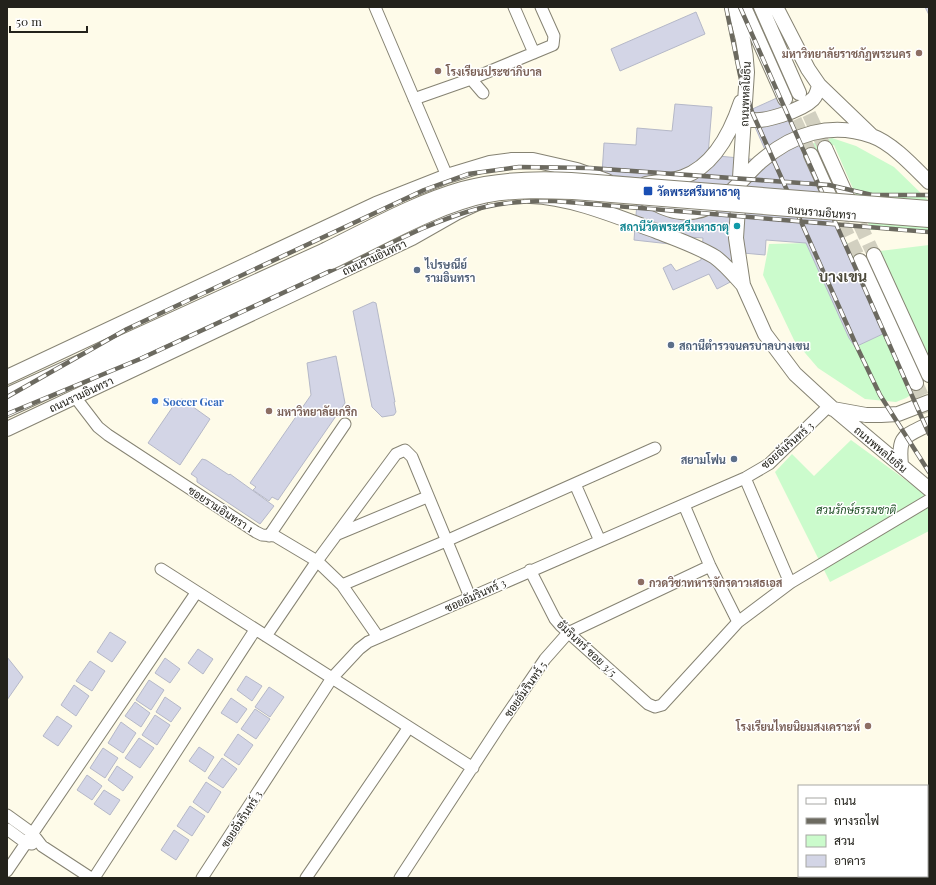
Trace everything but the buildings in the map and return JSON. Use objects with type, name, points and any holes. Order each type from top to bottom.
[{"type":"main road","name":"ถนนพหลโยธิน","points":[[733,7],[745,45],[747,83],[741,182],[736,234],[738,260],[744,285],[765,334],[781,357],[800,379],[929,489]]},
{"type":"main road","name":"ถนนพหลโยธิน","points":[[744,7],[785,99]]},
{"type":"main road","points":[[761,7],[799,93]]},
{"type":"main road","points":[[776,7],[805,64],[819,85],[873,136],[903,158],[929,182]]},
{"type":"main road","points":[[624,188],[683,177],[707,164],[728,134],[747,83]]},
{"type":"main road","points":[[744,114],[748,119],[754,121],[770,118],[807,104],[814,98],[819,85]]},
{"type":"main road","points":[[7,377],[376,204],[447,176],[490,163],[512,160],[533,160],[571,168],[624,188],[667,209],[680,212],[695,211],[726,198],[778,148],[808,133],[840,129],[873,136]]},
{"type":"main road","points":[[825,148],[848,199]]},
{"type":"main road","points":[[810,155],[833,204]]},
{"type":"main road","points":[[564,202],[574,194],[578,185],[578,178],[571,168]]},
{"type":"main road","name":"ถนนรามอินทรา","points":[[7,410],[328,256],[436,197],[469,187],[518,179],[571,180],[929,208]]},
{"type":"main road","name":"ถนนรามอินทรา","points":[[7,395],[328,256],[442,209],[489,195],[520,192],[573,192],[929,220]]},
{"type":"main road","name":"ถนนรามอินทรา","points":[[7,429],[412,238],[470,205],[489,199],[517,196],[540,197],[604,213],[691,245],[726,265],[744,285]]},
{"type":"main road","points":[[874,254],[929,375]]},
{"type":"main road","points":[[860,261],[916,383]]},
{"type":"main road","points":[[831,407],[866,415],[881,415],[898,414],[929,402]]},
{"type":"main road","points":[[901,465],[900,446],[903,439],[929,424]]},
{"type":"street","points":[[376,7],[447,176]]},
{"type":"street","points":[[514,7],[534,53]]},
{"type":"street","points":[[414,99],[471,79],[552,45],[554,40],[542,7]]},
{"type":"street","points":[[471,79],[484,93]]},
{"type":"street","name":"ซอยรามอินทรา 1","points":[[75,397],[98,427],[108,436],[256,532],[281,539],[317,561],[342,585],[378,637]]},
{"type":"street","name":"ซอยอัมรินทร์ 3","points":[[202,878],[332,678],[359,649],[378,637],[745,478],[769,464],[831,407]]},
{"type":"street","points":[[269,536],[345,424]]},
{"type":"street","points":[[342,585],[446,541],[655,448]]},
{"type":"street","points":[[266,636],[317,561],[396,454],[405,450],[412,457],[427,497],[470,597]]},
{"type":"street","points":[[745,478],[790,583]]},
{"type":"street","points":[[574,484],[600,541]]},
{"type":"street","points":[[337,534],[427,497]]},
{"type":"street","points":[[684,505],[710,566],[738,622],[790,583],[929,500]]},
{"type":"street","name":"ซอยอัมรินทร์ 5","points":[[400,878],[546,659],[568,633],[710,566]]},
{"type":"street","points":[[161,569],[196,593],[473,768]]},
{"type":"street","name":"อัมรินทร์ ซอย 3/5","points":[[530,570],[555,619],[568,633],[648,704],[655,707],[662,705],[738,622]]},
{"type":"street","points":[[7,871],[196,593]]},
{"type":"street","points":[[94,878],[255,630]]},
{"type":"street","points":[[306,878],[409,727]]},
{"type":"street","points":[[7,815],[29,838]]},
{"type":"street","points":[[7,829],[29,838],[91,878]]},
{"type":"green space","points":[[832,138],[856,146],[894,167],[929,201],[929,230],[871,230],[834,145],[780,163],[814,143]]},
{"type":"green space","points":[[847,242],[914,393],[896,402],[865,399],[818,368],[794,340],[763,275],[769,244]]},
{"type":"green space","points":[[929,245],[929,357],[880,251]]},
{"type":"green space","name":"สวนรักษ์ธรรมชาติ","points":[[851,440],[929,497],[929,531],[830,582],[775,472],[792,454],[814,476]]},
{"type":"tunnel","points":[[800,95],[825,148]]},
{"type":"tunnel","points":[[786,101],[811,155]]},
{"type":"tunnel","points":[[833,204],[860,261]]},
{"type":"tunnel","points":[[851,205],[874,255]]},
{"type":"tunnel","points":[[916,383],[929,412]]},
{"type":"railway","points":[[726,7],[740,75],[752,112],[880,395],[929,472]]},
{"type":"railway","points":[[740,7],[929,434]]},
{"type":"railway","points":[[7,397],[127,329],[424,190],[468,174],[519,167],[590,168],[829,185],[872,195],[929,195]]},
{"type":"railway","points":[[7,414],[140,359],[421,229],[455,216],[486,207],[518,202],[555,201],[929,232]]},
{"type":"place","name":"มหาวิทยาลัยราชภัฏพระนคร","points":[[919,53]]},
{"type":"place","name":"โรงเรียนประชาภิบาล","points":[[438,71]]},
{"type":"place","name":"วัดพระศรีมหาธาตุ","points":[[648,191]]},
{"type":"place","name":"สถานีวัดพระศรีมหาธาตุ","points":[[737,226]]},
{"type":"place","name":"ไปรษณีย์ รามอินทรา","points":[[417,270]]},
{"type":"place","name":"สถานีตำรวจนครบาลบางเขน","points":[[671,345]]},
{"type":"place","name":"Soccer Gear","points":[[155,401]]},
{"type":"place","name":"มหาวิทยาลัยเกริก","points":[[269,411]]},
{"type":"place","name":"สยามโฟน","points":[[734,459]]},
{"type":"place","name":"กวดวิชาทหารจักรดาวเสธเอส","points":[[641,582]]},
{"type":"place","name":"โรงเรียนไทยนิยมสงเคราะห์","points":[[868,726]]},
{"type":"district","name":"บางเขน","points":[[843,276]]}]
